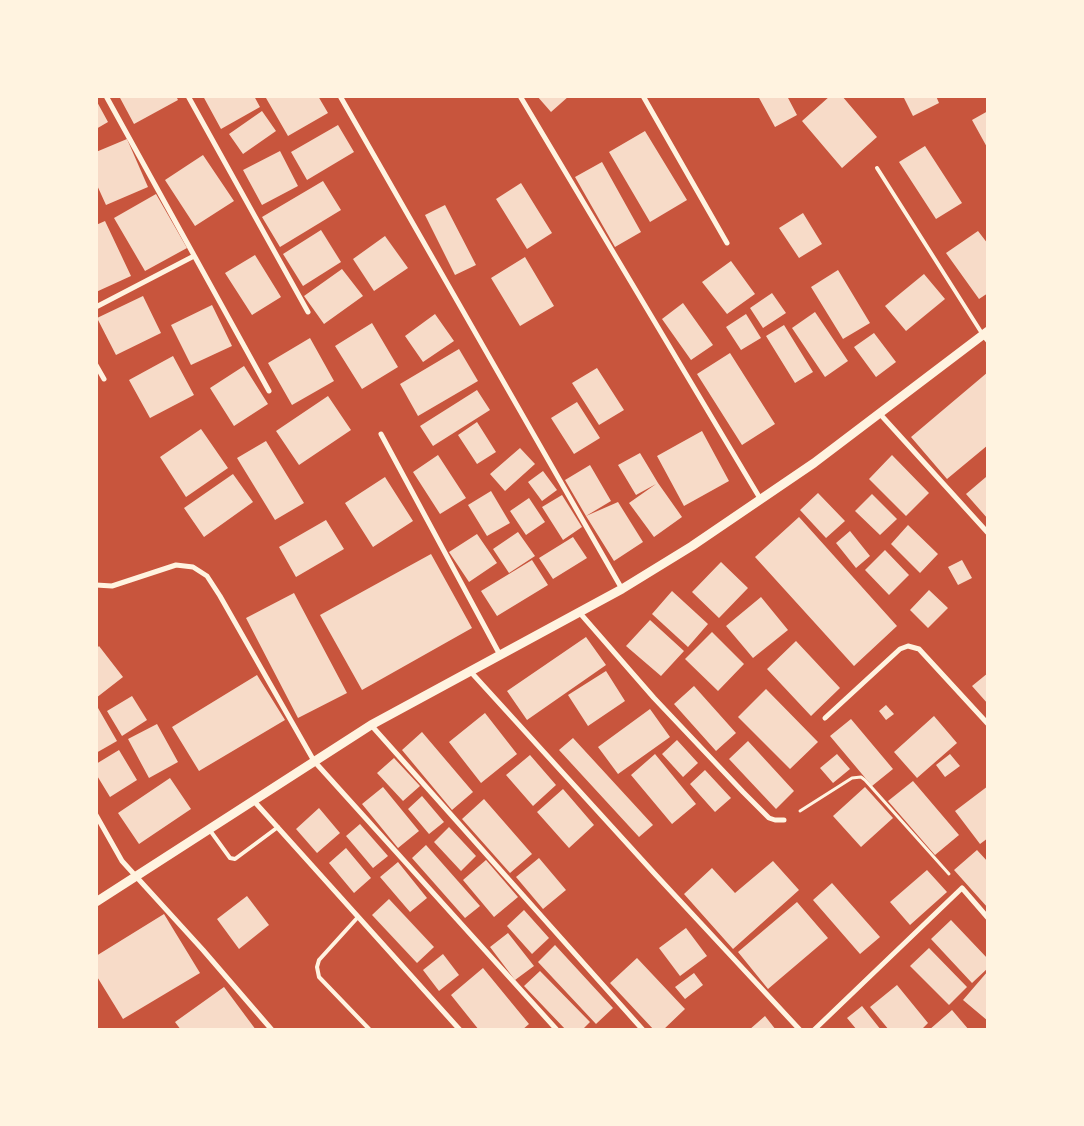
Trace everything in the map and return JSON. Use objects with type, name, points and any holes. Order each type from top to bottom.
[{"type":"street","points":[[106,96],[269,391]]},
{"type":"street","points":[[188,96],[308,312]]},
{"type":"street","points":[[340,96],[622,589]]},
{"type":"street","points":[[520,96],[761,500]]},
{"type":"street","points":[[643,96],[727,243]]},
{"type":"street","points":[[96,307],[194,256]]},
{"type":"street","points":[[96,902],[371,725],[622,589],[692,546],[761,500],[986,336]]},
{"type":"street","points":[[96,365],[104,378]]},
{"type":"street","points":[[880,414],[988,533]]},
{"type":"street","points":[[381,434],[500,655]]},
{"type":"street","points":[[96,585],[112,586],[176,565],[193,567],[207,576],[314,761],[557,1030]]},
{"type":"street","points":[[579,612],[654,698],[743,792],[769,818],[784,820]]},
{"type":"street","points":[[825,718],[900,649],[908,646],[919,649],[988,724]]},
{"type":"street","points":[[470,671],[800,1030]]},
{"type":"street","points":[[371,725],[642,1030]]},
{"type":"street","points":[[253,800],[460,1030]]},
{"type":"street","points":[[96,815],[122,861],[272,1030]]},
{"type":"street","points":[[814,1030],[962,888],[988,918]]},
{"type":"lane","points":[[877,168],[986,336]]},
{"type":"lane","points":[[209,829],[230,858],[235,858],[278,827]]},
{"type":"lane","points":[[358,917],[319,960],[317,967],[319,977],[370,1030]]},
{"type":"path","points":[[784,820],[852,778],[860,777],[865,780],[962,888]]},
{"type":"building","points":[[119,96],[176,96],[178,100],[134,124]]},
{"type":"building","points":[[203,96],[254,96],[260,107],[221,129]]},
{"type":"building","points":[[269,96],[318,96],[328,113],[288,136],[266,98]]},
{"type":"building","points":[[537,96],[569,96],[551,112]]},
{"type":"building","points":[[758,96],[787,96],[797,115],[775,127]]},
{"type":"building","points":[[830,96],[842,96],[877,137],[842,168],[802,121]]},
{"type":"building","points":[[903,96],[936,96],[939,103],[913,116]]},
{"type":"building","points":[[96,100],[108,122],[96,129]]},
{"type":"building","points":[[262,111],[276,131],[243,154],[229,134]]},
{"type":"building","points":[[988,111],[988,149],[972,120]]},
{"type":"building","points":[[338,125],[354,152],[307,180],[291,152]]},
{"type":"building","points":[[645,131],[687,200],[650,222],[609,152]]},
{"type":"building","points":[[127,139],[148,187],[106,205],[96,183],[96,152]]},
{"type":"building","points":[[925,146],[962,203],[936,219],[899,162]]},
{"type":"building","points":[[280,151],[298,186],[262,205],[243,170]]},
{"type":"building","points":[[203,155],[234,201],[195,226],[165,180]]},
{"type":"building","points":[[602,162],[641,232],[615,247],[575,177]]},
{"type":"building","points":[[323,181],[341,210],[280,247],[262,217]]},
{"type":"building","points":[[521,183],[552,233],[527,249],[496,199]]},
{"type":"building","points":[[156,194],[187,248],[145,271],[114,218]]},
{"type":"building","points":[[445,205],[476,265],[455,275],[425,215]]},
{"type":"building","points":[[803,213],[822,244],[799,258],[779,228]]},
{"type":"building","points":[[105,221],[131,276],[96,292],[96,225]]},
{"type":"building","points":[[321,230],[341,262],[303,286],[283,254]]},
{"type":"building","points":[[978,231],[988,244],[988,293],[979,299],[946,253]]},
{"type":"building","points":[[385,236],[408,268],[374,291],[353,259]]},
{"type":"building","points":[[255,255],[281,297],[252,315],[225,273]]},
{"type":"building","points":[[525,257],[554,306],[520,326],[491,278]]},
{"type":"building","points":[[731,261],[755,294],[727,314],[702,282]]},
{"type":"building","points":[[342,269],[363,296],[324,324],[304,296]]},
{"type":"building","points":[[838,270],[870,323],[843,339],[811,287]]},
{"type":"building","points":[[924,274],[945,299],[906,331],[885,306]]},
{"type":"building","points":[[772,293],[786,313],[763,328],[750,308]]},
{"type":"building","points":[[143,296],[161,333],[116,355],[97,318]]},
{"type":"building","points":[[683,303],[713,345],[691,360],[662,319]]},
{"type":"building","points":[[212,305],[232,346],[191,365],[171,325]]},
{"type":"building","points":[[815,312],[848,361],[825,377],[792,328]]},
{"type":"building","points":[[435,314],[454,341],[423,362],[405,336]]},
{"type":"building","points":[[746,314],[761,338],[741,350],[726,327]]},
{"type":"building","points":[[372,323],[398,367],[362,389],[335,346]]},
{"type":"building","points":[[784,325],[813,372],[795,383],[766,336]]},
{"type":"building","points":[[874,333],[896,362],[876,377],[854,347]]},
{"type":"building","points":[[310,338],[334,381],[292,405],[268,363]]},
{"type":"building","points":[[459,349],[478,381],[418,416],[400,384]]},
{"type":"building","points":[[730,353],[775,424],[742,445],[697,374]]},
{"type":"building","points":[[173,356],[194,395],[150,418],[129,380]]},
{"type":"building","points":[[244,366],[268,404],[234,426],[210,388]]},
{"type":"building","points":[[597,368],[624,410],[599,425],[572,383]]},
{"type":"building","points":[[988,372],[988,445],[947,479],[911,437]]},
{"type":"building","points":[[477,390],[490,410],[433,446],[420,426]]},
{"type":"building","points":[[328,396],[351,430],[299,465],[276,431]]},
{"type":"building","points":[[577,402],[600,438],[574,454],[551,418]]},
{"type":"building","points":[[477,422],[496,452],[477,464],[458,435]]},
{"type":"building","points":[[201,429],[228,468],[186,497],[160,457]]},
{"type":"building","points":[[702,431],[729,481],[684,506],[657,456]]},
{"type":"building","points":[[266,441],[304,503],[275,520],[237,458]]},
{"type":"building","points":[[520,448],[535,464],[505,491],[490,474]]},
{"type":"building","points":[[640,453],[682,517],[654,537],[629,503],[656,484],[636,495],[618,465]]},
{"type":"building","points":[[438,455],[466,498],[440,514],[413,472]]},
{"type":"building","points":[[892,455],[929,493],[906,516],[869,479]]},
{"type":"building","points":[[590,465],[611,501],[586,516],[565,480]]},
{"type":"building","points":[[543,471],[557,490],[542,501],[528,482]]},
{"type":"building","points":[[233,474],[253,502],[204,537],[184,508]]},
{"type":"building","points":[[385,477],[413,521],[373,547],[345,503]]},
{"type":"building","points":[[986,477],[988,479],[988,519],[966,494]]},
{"type":"building","points":[[491,491],[510,523],[487,536],[468,505]]},
{"type":"building","points":[[818,493],[845,521],[826,538],[800,510]]},
{"type":"building","points":[[872,494],[897,519],[880,535],[855,511]]},
{"type":"building","points":[[562,495],[582,527],[563,540],[542,507]]},
{"type":"building","points":[[529,498],[545,522],[526,535],[510,511]]},
{"type":"building","points":[[618,502],[643,542],[614,561],[586,516]]},
{"type":"building","points":[[799,517],[897,626],[854,666],[755,557]]},
{"type":"building","points":[[326,520],[344,549],[296,577],[279,547]]},
{"type":"building","points":[[908,525],[938,554],[920,573],[891,544]]},
{"type":"building","points":[[850,531],[870,556],[856,568],[836,543]]},
{"type":"building","points":[[518,532],[535,556],[509,573],[493,549]]},
{"type":"building","points":[[477,534],[497,563],[469,582],[449,552]]},
{"type":"building","points":[[573,537],[587,558],[553,579],[539,558]]},
{"type":"building","points":[[885,550],[909,575],[889,595],[865,570]]},
{"type":"building","points":[[431,554],[472,628],[362,690],[320,615]]},
{"type":"building","points":[[532,560],[548,585],[497,616],[481,591]]},
{"type":"building","points":[[962,560],[972,578],[958,585],[948,567]]},
{"type":"building","points":[[721,562],[748,588],[719,618],[692,592]]},
{"type":"building","points":[[929,590],[948,608],[928,628],[910,610]]},
{"type":"building","points":[[672,591],[708,624],[688,647],[652,614]]},
{"type":"building","points":[[294,593],[347,693],[298,718],[246,618]]},
{"type":"building","points":[[761,597],[788,630],[753,658],[726,626]]},
{"type":"building","points":[[650,620],[684,651],[661,676],[626,646]]},
{"type":"building","points":[[712,632],[744,664],[718,691],[685,659]]},
{"type":"building","points":[[586,637],[606,665],[527,720],[507,691]]},
{"type":"building","points":[[796,641],[840,688],[811,716],[767,669]]},
{"type":"building","points":[[99,646],[123,677],[96,698],[96,649]]},
{"type":"building","points":[[606,671],[625,701],[588,726],[568,695]]},
{"type":"building","points":[[988,673],[988,704],[972,686]]},
{"type":"building","points":[[257,675],[285,720],[199,771],[172,727]]},
{"type":"building","points":[[694,686],[736,733],[716,751],[674,704]]},
{"type":"building","points":[[766,689],[818,742],[790,769],[738,717]]},
{"type":"building","points":[[132,696],[147,720],[122,736],[107,711]]},
{"type":"building","points":[[886,705],[894,714],[886,720],[879,711]]},
{"type":"building","points":[[98,708],[117,741],[96,753],[96,709]]},
{"type":"building","points":[[650,709],[670,737],[618,774],[598,747]]},
{"type":"building","points":[[485,713],[517,754],[481,783],[449,742]]},
{"type":"building","points":[[934,716],[957,743],[917,778],[894,752]]},
{"type":"building","points":[[851,719],[893,769],[872,786],[830,736]]},
{"type":"building","points":[[157,724],[178,762],[149,778],[128,739]]},
{"type":"building","points":[[422,732],[473,792],[452,810],[402,750]]},
{"type":"building","points":[[573,738],[653,825],[639,837],[559,750]]},
{"type":"building","points":[[677,740],[698,763],[683,777],[662,754]]},
{"type":"building","points":[[748,741],[794,791],[776,809],[729,759]]},
{"type":"building","points":[[119,750],[137,780],[110,797],[96,774],[96,764]]},
{"type":"building","points":[[655,754],[696,804],[672,824],[631,775]]},
{"type":"building","points":[[837,754],[850,769],[833,783],[820,768]]},
{"type":"building","points":[[950,754],[960,766],[945,777],[936,765]]},
{"type":"building","points":[[530,755],[556,785],[533,806],[506,775]]},
{"type":"building","points":[[394,758],[420,786],[403,801],[377,773]]},
{"type":"building","points":[[705,770],[731,798],[715,812],[690,784]]},
{"type":"building","points":[[170,778],[191,809],[139,844],[118,813]]},
{"type":"building","points":[[913,781],[959,835],[935,855],[888,801]]},
{"type":"building","points":[[988,786],[988,838],[980,844],[955,811]]},
{"type":"building","points":[[383,787],[419,831],[398,848],[362,804]]},
{"type":"building","points":[[865,787],[893,818],[861,847],[833,816]]},
{"type":"building","points":[[563,789],[594,825],[569,848],[537,812]]},
{"type":"building","points":[[422,796],[444,822],[429,834],[408,809]]},
{"type":"building","points":[[484,799],[532,854],[510,873],[462,819]]},
{"type":"building","points":[[319,808],[340,833],[317,853],[296,829]]},
{"type":"building","points":[[360,824],[388,856],[373,868],[346,836]]},
{"type":"building","points":[[449,827],[476,856],[461,871],[434,842]]},
{"type":"building","points":[[426,845],[480,906],[465,918],[412,858]]},
{"type":"building","points":[[346,848],[371,878],[354,893],[329,863]]},
{"type":"building","points":[[977,850],[988,862],[988,908],[954,870]]},
{"type":"building","points":[[539,858],[566,890],[543,909],[516,877]]},
{"type":"building","points":[[486,860],[518,897],[494,917],[463,880]]},
{"type":"building","points":[[773,861],[799,890],[733,949],[684,894],[712,868],[735,893]]},
{"type":"building","points":[[398,862],[427,898],[410,912],[380,877]]},
{"type":"building","points":[[927,870],[947,892],[910,925],[890,902]]},
{"type":"building","points":[[832,883],[880,937],[860,954],[813,900]]},
{"type":"building","points":[[247,896],[269,925],[239,949],[217,919]]},
{"type":"building","points":[[389,899],[434,947],[417,963],[372,915]]},
{"type":"building","points":[[797,902],[828,938],[768,989],[738,952]]},
{"type":"building","points":[[524,910],[549,938],[532,954],[507,926]]},
{"type":"building","points":[[164,914],[200,973],[123,1019],[96,975],[96,956]]},
{"type":"building","points":[[951,920],[988,959],[988,968],[972,983],[931,939]]},
{"type":"building","points":[[686,928],[707,956],[680,976],[659,948]]},
{"type":"building","points":[[508,933],[534,966],[515,980],[490,947]]},
{"type":"building","points":[[555,945],[613,1008],[596,1024],[538,962]]},
{"type":"building","points":[[929,948],[967,987],[949,1005],[910,966]]},
{"type":"building","points":[[443,954],[459,975],[439,991],[423,970]]},
{"type":"building","points":[[637,958],[685,1009],[663,1030],[654,1030],[610,983]]},
{"type":"building","points":[[483,968],[529,1024],[522,1030],[479,1030],[451,995]]},
{"type":"building","points":[[540,971],[590,1022],[582,1030],[566,1030],[524,986]]},
{"type":"building","points":[[988,971],[988,1021],[963,1000]]},
{"type":"building","points":[[694,973],[703,985],[685,999],[675,987]]},
{"type":"building","points":[[897,985],[928,1023],[921,1030],[889,1030],[870,1007]]},
{"type":"building","points":[[224,987],[256,1030],[181,1030],[175,1022]]},
{"type":"building","points":[[862,1006],[881,1030],[857,1030],[847,1018]]},
{"type":"building","points":[[952,1010],[969,1030],[929,1030]]},
{"type":"building","points":[[765,1016],[776,1030],[749,1030]]}]
